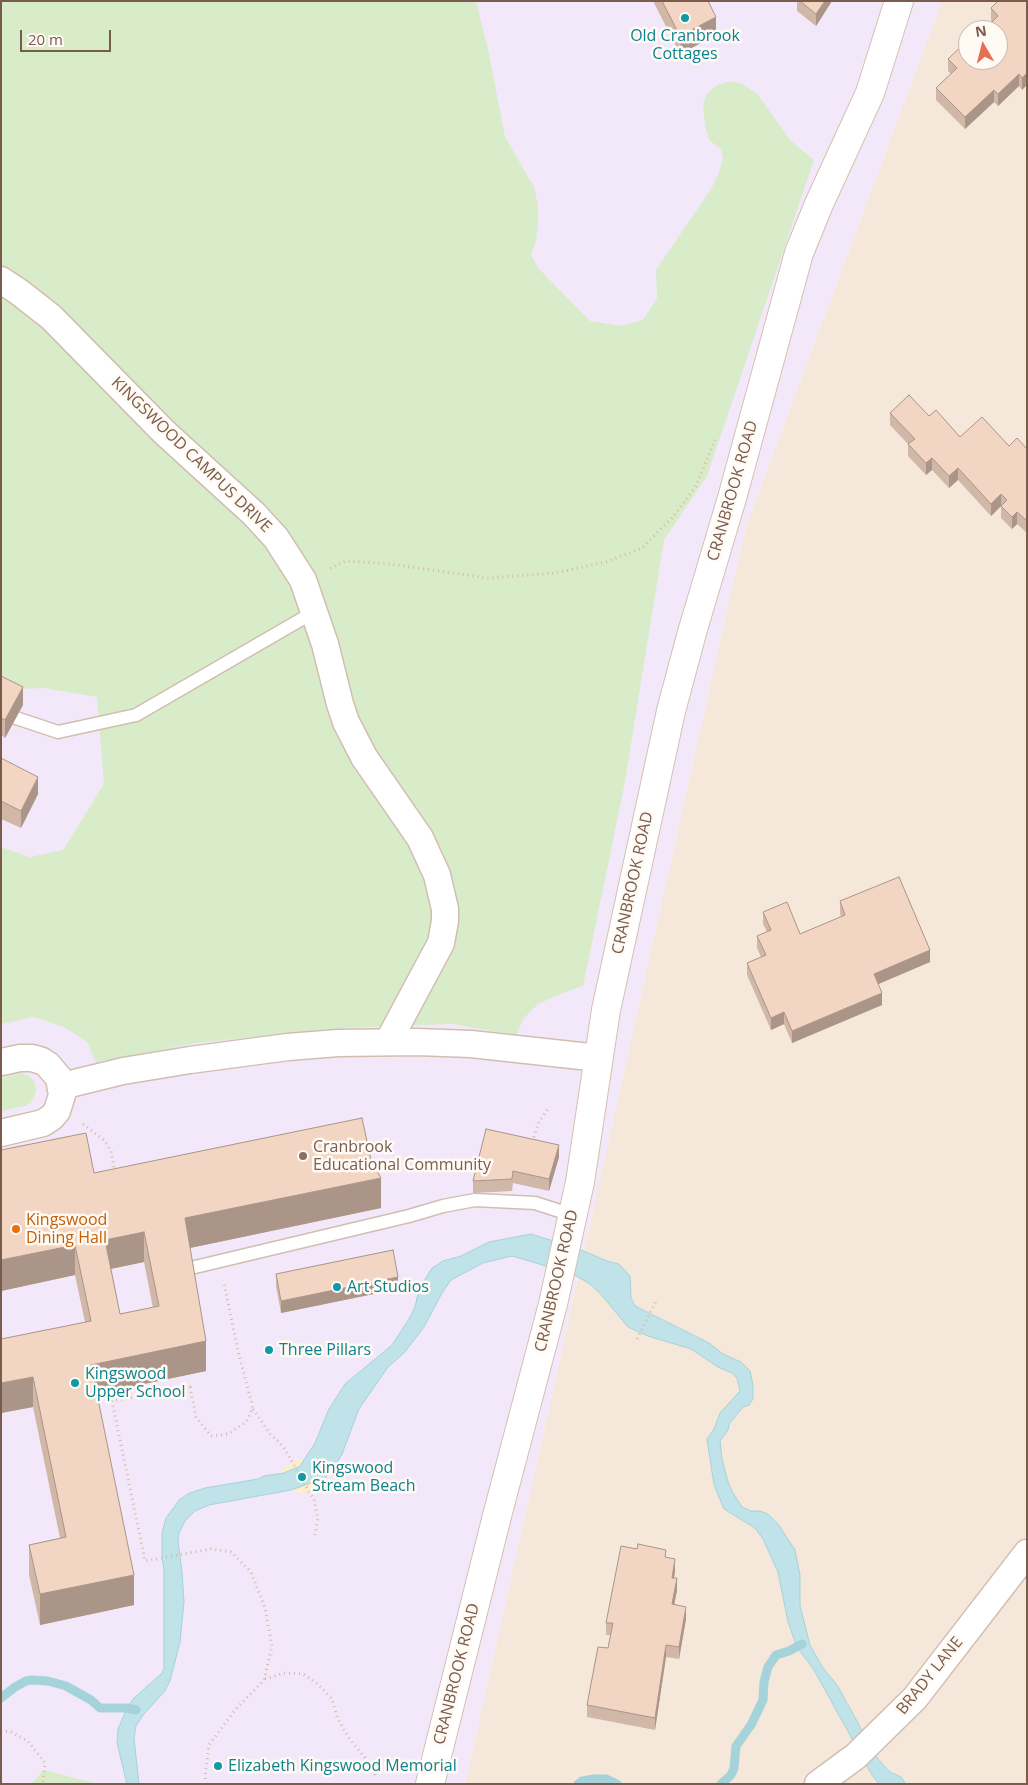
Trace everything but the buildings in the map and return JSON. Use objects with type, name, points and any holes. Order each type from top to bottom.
[{"type":"street","name":"CRANBROOK ROAD","points":[[430,1784],[497,1516],[553,1304],[580,1182],[615,965],[671,711],[693,629],[740,471],[799,253],[819,204],[870,93],[899,1]]},
{"type":"street","name":"KINGSWOOD CAMPUS DRIVE","points":[[1,280],[20,292],[51,317],[158,425],[254,514],[276,538],[303,580],[325,644],[346,722],[364,757],[420,838],[437,875],[445,909],[441,943],[388,1042]]},
{"type":"street","points":[[62,1086],[123,1071],[239,1053],[338,1044],[388,1042],[471,1044],[599,1058]]},
{"type":"street","points":[[1,1062],[20,1058],[32,1058],[42,1061],[55,1071],[62,1086],[60,1104],[52,1117],[43,1123],[1,1133]]},
{"type":"street","name":"BRADY LANE","points":[[818,1784],[856,1756],[916,1698],[1027,1553]]},
{"type":"lane","points":[[16,718],[58,732],[136,715],[314,612]]},
{"type":"lane","points":[[195,1267],[409,1216],[443,1206],[475,1200],[535,1203],[572,1215]]},
{"type":"path","points":[[303,580],[346,561],[390,564],[488,578],[555,573],[606,562],[642,548],[673,517],[696,486],[718,432]]},
{"type":"path","points":[[530,1148],[539,1122],[548,1109]]},
{"type":"path","points":[[83,1123],[104,1140],[110,1151],[117,1179]]},
{"type":"path","points":[[220,1260],[238,1351],[253,1408],[270,1434],[282,1446],[314,1500],[318,1518],[315,1535]]},
{"type":"path","points":[[637,1339],[656,1301]]},
{"type":"path","points":[[253,1408],[246,1422],[228,1434],[211,1436],[196,1417],[190,1387],[112,1401],[145,1561],[211,1549],[232,1552],[251,1572],[265,1608],[272,1646],[264,1680]]},
{"type":"path","points":[[206,1784],[204,1776],[209,1745],[235,1710],[264,1680],[284,1673],[303,1674],[319,1685],[332,1699],[336,1717],[348,1737],[367,1760],[376,1776]]},
{"type":"path","points":[[1,1731],[11,1732],[28,1740],[44,1763],[43,1784]]},
{"type":"shaded area","name":"Cranbrook Educational Community","points":[[1,1],[942,1],[745,529],[465,1784],[1,1784]]},
{"type":"shaded area","points":[[942,1],[1027,1],[1027,1784],[465,1784],[745,529]]},
{"type":"green space","points":[[1,1],[476,1],[488,49],[505,137],[534,187],[538,205],[536,240],[531,255],[538,268],[590,321],[621,326],[643,320],[657,298],[656,270],[711,189],[723,159],[721,149],[709,140],[703,104],[707,94],[717,85],[731,81],[743,84],[757,94],[791,141],[814,160],[707,476],[664,540],[624,787],[583,986],[538,1004],[524,1018],[516,1035],[452,1024],[341,1028],[196,1043],[96,1062],[87,1042],[64,1027],[34,1017],[1,1024],[1,847],[30,857],[63,850],[104,784],[97,697],[44,688],[1,690]]},
{"type":"green space","points":[[21,1073],[29,1076],[35,1082],[36,1089],[31,1103],[1,1111],[1,1076]]},
{"type":"green space","points":[[44,1770],[98,1784],[31,1784]]},
{"type":"sand","name":"Kingswood Stream Beach","points":[[300,1460],[309,1460],[320,1472],[324,1482],[313,1490],[302,1493],[293,1491],[280,1472],[283,1468]]},
{"type":"water","points":[[531,1234],[619,1264],[630,1276],[631,1298],[635,1306],[709,1343],[723,1354],[741,1362],[750,1371],[753,1399],[749,1405],[743,1407],[729,1424],[728,1430],[720,1441],[728,1482],[742,1507],[751,1511],[760,1511],[768,1514],[778,1524],[795,1550],[800,1575],[800,1606],[810,1645],[823,1668],[837,1685],[878,1759],[890,1772],[901,1777],[906,1784],[879,1784],[872,1775],[814,1670],[797,1647],[788,1622],[778,1572],[763,1539],[755,1528],[724,1509],[714,1485],[707,1439],[714,1429],[720,1413],[740,1391],[737,1378],[732,1373],[718,1367],[691,1349],[648,1336],[628,1327],[599,1292],[573,1274],[512,1256],[483,1263],[451,1280],[424,1327],[404,1353],[388,1367],[359,1409],[342,1454],[334,1468],[325,1478],[291,1490],[209,1505],[195,1511],[185,1521],[179,1533],[178,1541],[184,1602],[180,1642],[170,1681],[164,1692],[136,1726],[134,1738],[139,1784],[127,1784],[117,1743],[118,1729],[133,1699],[162,1673],[164,1668],[162,1533],[166,1518],[180,1499],[190,1493],[205,1488],[284,1473],[300,1466],[315,1443],[329,1409],[345,1384],[392,1345],[409,1319],[415,1307],[419,1289],[432,1268],[443,1261],[461,1256],[489,1242]]},
{"type":"waterway","points":[[721,1784],[731,1775],[734,1768],[736,1746],[751,1725],[763,1700],[764,1682],[768,1667],[776,1655],[802,1644]]},
{"type":"waterway","points":[[1,1698],[26,1681],[48,1681],[66,1686],[91,1700],[100,1708],[136,1710]]},
{"type":"waterway","points":[[578,1784],[582,1781],[594,1779],[606,1779],[617,1784]]},
{"type":"place","name":"Old Cranbrook Cottages","points":[[685,18]]},
{"type":"place","name":"Cranbrook Educational Community","points":[[303,1156]]},
{"type":"place","name":"Kingswood Dining Hall","points":[[16,1229]]},
{"type":"place","name":"Art Studios","points":[[337,1287]]},
{"type":"place","name":"Three Pillars","points":[[269,1350]]},
{"type":"place","name":"Kingswood Upper School","points":[[75,1383]]},
{"type":"place","name":"Kingswood Stream Beach","points":[[302,1477]]},
{"type":"place","name":"Elizabeth Kingswood Memorial","points":[[218,1766]]}]
